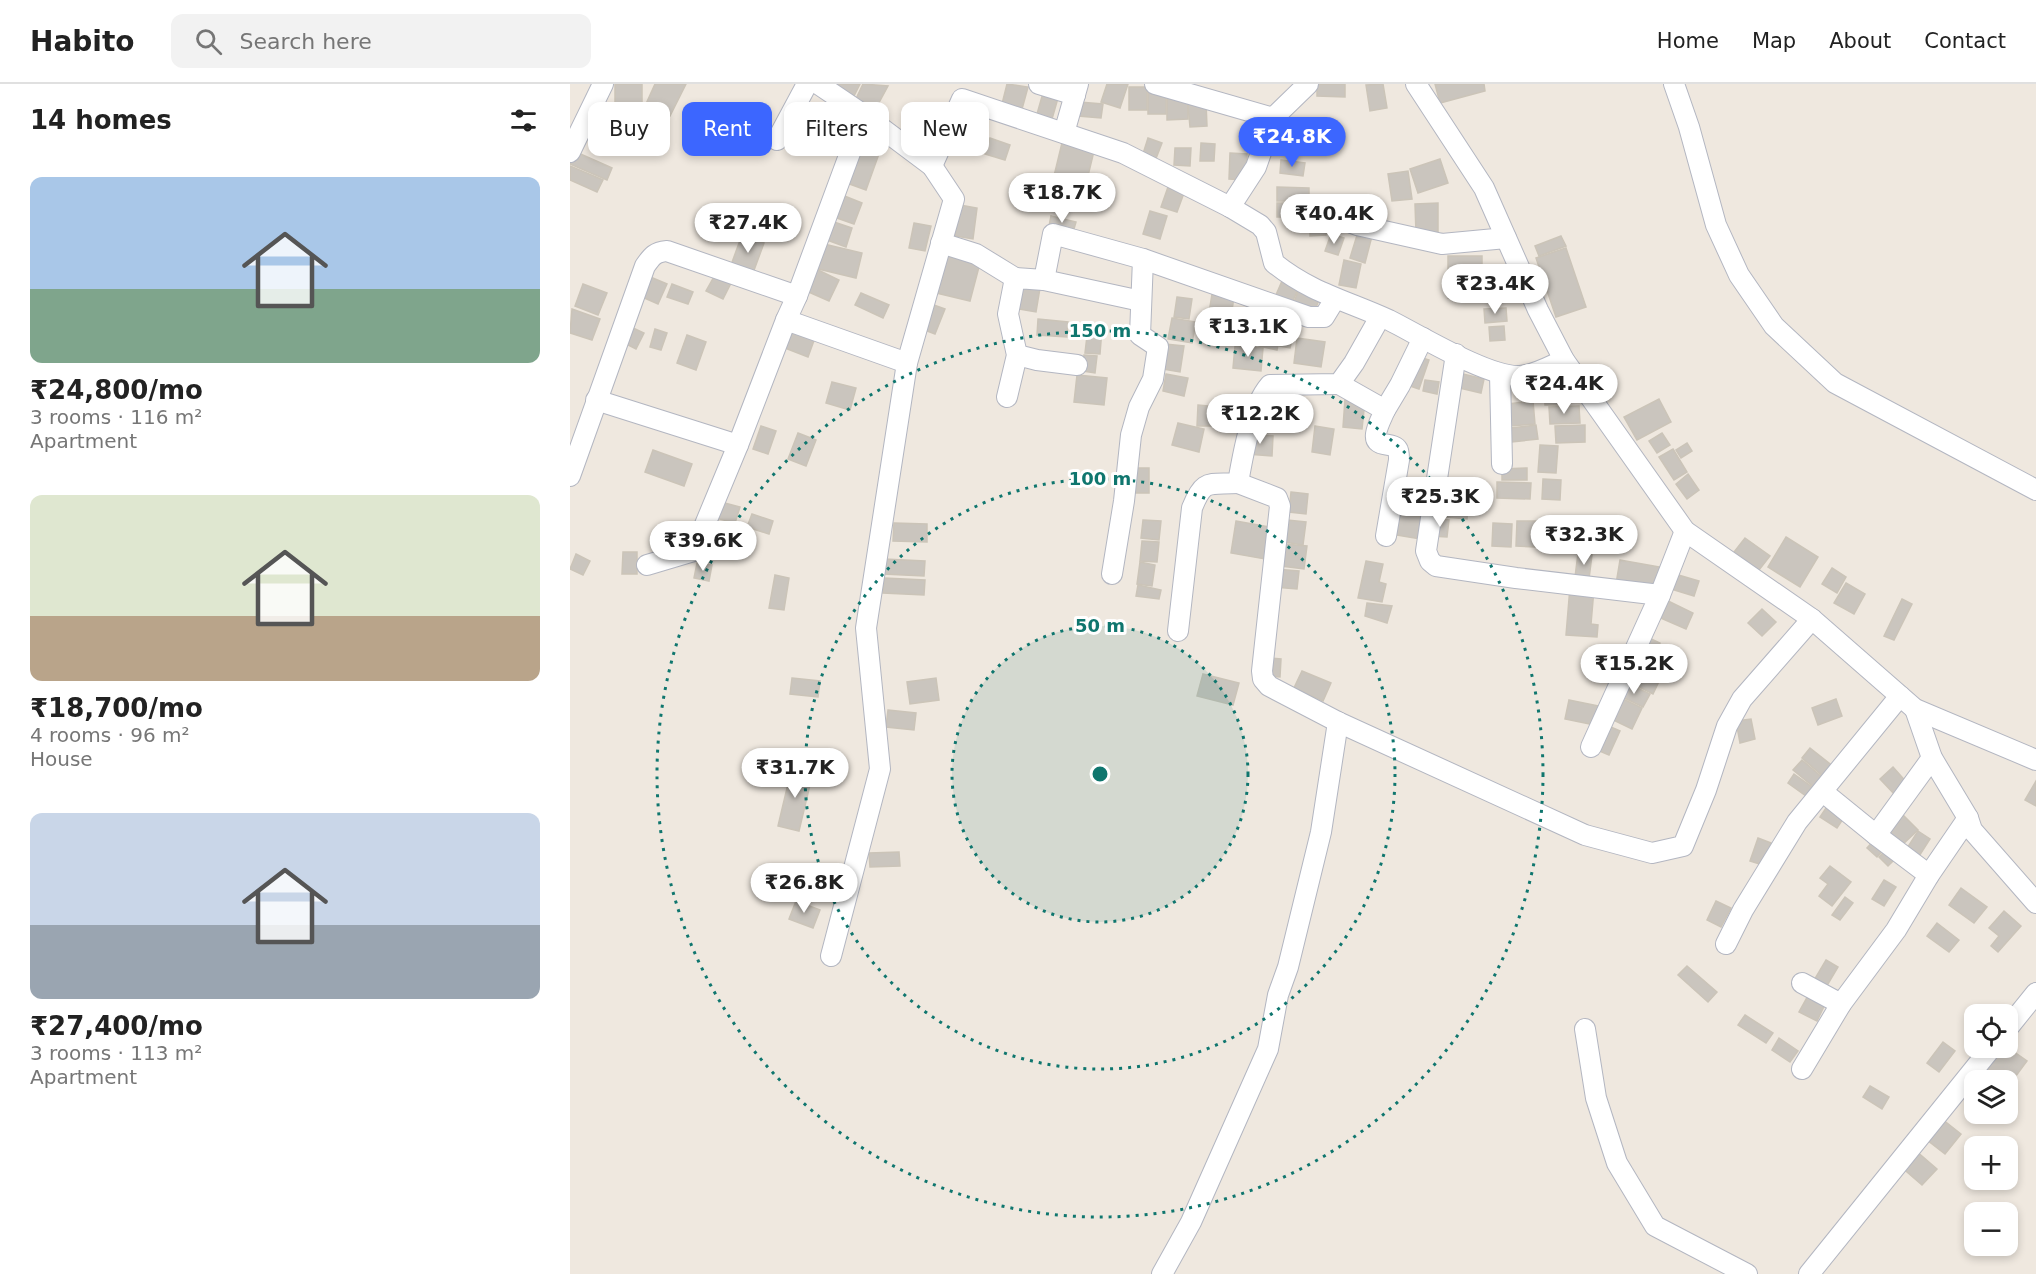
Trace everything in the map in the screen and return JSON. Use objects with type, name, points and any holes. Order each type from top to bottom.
[{"type":"street","points":[[571,148],[603,84]]},
{"type":"street","points":[[777,140],[807,84]]},
{"type":"street","points":[[818,84],[845,102]]},
{"type":"street","points":[[1039,84],[1076,89],[1064,132]]},
{"type":"street","points":[[1155,84],[1273,118]]},
{"type":"street","points":[[1230,207],[1256,167],[1273,118],[1308,84]]},
{"type":"street","points":[[1416,84],[1484,188],[1538,310],[1564,360],[1685,531],[1812,619],[1908,703],[2036,760]]},
{"type":"street","points":[[1674,84],[1689,127],[1716,225],[1739,275],[1774,326],[1835,383],[2036,490]]},
{"type":"street","points":[[932,166],[966,91],[1064,132],[1123,153],[1230,207],[1260,225],[1266,232],[1274,263],[1299,282],[1335,300],[1380,316],[1500,374],[1520,376],[1534,373],[1564,360]]},
{"type":"street","points":[[831,956],[880,769],[866,628],[907,363],[954,199],[932,166],[889,134]]},
{"type":"street","points":[[647,565],[693,551],[797,296],[849,156]]},
{"type":"street","points":[[1333,216],[1357,225],[1442,244],[1506,238]]},
{"type":"street","points":[[1044,280],[1053,234],[1143,259],[1309,317],[1324,316],[1335,300]]},
{"type":"street","points":[[941,243],[976,254],[1015,278],[1044,280],[1141,301]]},
{"type":"street","points":[[570,476],[645,266],[657,252],[667,251],[797,296]]},
{"type":"street","points":[[1112,574],[1124,501],[1131,435],[1139,407],[1153,379],[1158,346],[1140,335],[1143,259]]},
{"type":"street","points":[[1007,397],[1017,355],[1008,314],[1015,278]]},
{"type":"street","points":[[1339,384],[1354,363],[1380,316]]},
{"type":"street","points":[[786,320],[907,363]]},
{"type":"street","points":[[1386,536],[1400,460],[1395,447],[1379,443],[1376,435],[1385,410],[1423,338]]},
{"type":"street","points":[[1456,354],[1426,551],[1430,561],[1436,566],[1459,570],[1660,595]]},
{"type":"street","points":[[1017,355],[1077,365]]},
{"type":"street","points":[[1500,374],[1502,464]]},
{"type":"street","points":[[1238,483],[1244,447],[1263,393],[1270,385],[1339,384],[1385,410]]},
{"type":"street","points":[[596,400],[738,445]]},
{"type":"street","points":[[1178,632],[1192,508],[1199,491],[1208,485],[1238,483],[1277,498],[1280,506],[1262,671],[1263,679],[1269,686],[1338,722],[1586,835],[1652,854],[1683,846],[1706,790],[1727,726],[1742,699],[1812,619]]},
{"type":"street","points":[[1591,747],[1660,595],[1685,531]]},
{"type":"street","points":[[1908,703],[1932,758],[1968,818],[1972,830],[2036,903]]},
{"type":"street","points":[[1726,944],[1743,910],[1797,822],[1908,703]]},
{"type":"street","points":[[1162,1274],[1191,1222],[1268,1049],[1278,995],[1288,966],[1321,832],[1338,722]]},
{"type":"street","points":[[1876,835],[1932,758]]},
{"type":"street","points":[[1823,792],[1929,874]]},
{"type":"street","points":[[1802,1068],[1841,1004],[1896,930],[1929,874],[1968,818]]},
{"type":"street","points":[[1802,982],[1841,1004]]},
{"type":"street","points":[[2018,1015],[2036,993]]},
{"type":"street","points":[[1585,1029],[1596,1098],[1617,1162],[1655,1226],[1747,1274]]},
{"type":"street","points":[[1809,1274],[1983,1058]]},
{"type":"building","points":[[615,84],[642,84],[642,102],[615,102]]},
{"type":"building","points":[[655,84],[686,84],[670,116],[670,102],[647,102]]},
{"type":"building","points":[[836,84],[860,84],[854,96],[835,86]]},
{"type":"building","points":[[863,84],[888,86],[879,102],[855,101]]},
{"type":"building","points":[[1007,84],[1028,87],[1022,109],[1002,104]]},
{"type":"building","points":[[1107,84],[1128,84],[1120,108],[1101,102]]},
{"type":"building","points":[[1317,84],[1345,84],[1345,97],[1317,96]]},
{"type":"building","points":[[1383,84],[1387,108],[1370,111],[1366,85]]},
{"type":"building","points":[[1435,84],[1484,84],[1485,91],[1440,103]]},
{"type":"building","points":[[1129,87],[1147,87],[1147,110],[1129,110]]},
{"type":"building","points":[[1148,90],[1166,90],[1166,114],[1148,114]]},
{"type":"building","points":[[1043,93],[1058,98],[1052,119],[1037,114]]},
{"type":"building","points":[[1188,98],[1188,119],[1167,120],[1167,99]]},
{"type":"building","points":[[1079,102],[1103,104],[1101,118],[1078,116]]},
{"type":"building","points":[[1206,103],[1207,126],[1190,127],[1188,105]]},
{"type":"building","points":[[990,138],[1010,145],[1005,160],[989,155]]},
{"type":"building","points":[[1148,138],[1162,143],[1155,161],[1142,157]]},
{"type":"building","points":[[1062,143],[1094,151],[1086,184],[1054,176]]},
{"type":"building","points":[[1201,143],[1215,144],[1214,161],[1200,161]]},
{"type":"building","points":[[1175,148],[1191,148],[1190,166],[1174,165]]},
{"type":"building","points":[[576,152],[612,168],[607,180],[570,164]]},
{"type":"building","points":[[1230,153],[1247,154],[1246,180],[1229,179]]},
{"type":"building","points":[[853,156],[878,156],[866,190],[844,182]]},
{"type":"building","points":[[1440,159],[1448,183],[1418,193],[1410,169]]},
{"type":"building","points":[[1281,160],[1305,163],[1303,176],[1280,173]]},
{"type":"building","points":[[570,166],[603,180],[597,192],[570,180]]},
{"type":"building","points":[[1408,171],[1412,199],[1392,201],[1388,174]]},
{"type":"building","points":[[1168,187],[1184,193],[1177,212],[1161,207]]},
{"type":"building","points":[[1277,187],[1309,188],[1309,201],[1277,201]]},
{"type":"building","points":[[842,195],[862,203],[854,224],[834,217]]},
{"type":"building","points":[[1277,203],[1296,203],[1296,217],[1277,217]]},
{"type":"building","points":[[1438,203],[1438,232],[1416,233],[1415,204]]},
{"type":"building","points":[[960,205],[977,208],[973,239],[955,236]]},
{"type":"building","points":[[1150,211],[1167,216],[1160,239],[1143,234]]},
{"type":"building","points":[[754,213],[769,220],[760,240],[745,233]]},
{"type":"building","points":[[1051,216],[1076,222],[1073,232],[1049,226]]},
{"type":"building","points":[[1310,218],[1326,218],[1326,235],[1310,236]]},
{"type":"building","points":[[834,222],[852,228],[846,247],[827,240]]},
{"type":"building","points":[[914,223],[931,226],[925,251],[909,248]]},
{"type":"building","points":[[1358,232],[1372,236],[1365,263],[1350,258]]},
{"type":"building","points":[[1331,234],[1344,238],[1338,255],[1325,251]]},
{"type":"building","points":[[742,235],[764,243],[753,273],[731,265]]},
{"type":"building","points":[[1561,236],[1566,246],[1539,256],[1535,246]]},
{"type":"building","points":[[824,244],[862,253],[856,278],[818,269]]},
{"type":"building","points":[[1566,248],[1586,307],[1556,317],[1536,258]]},
{"type":"building","points":[[946,255],[980,263],[970,301],[936,293]]},
{"type":"building","points":[[1448,256],[1482,256],[1482,298],[1448,298]]},
{"type":"building","points":[[1344,260],[1361,264],[1356,288],[1339,285]]},
{"type":"building","points":[[812,267],[839,280],[829,301],[802,289]]},
{"type":"building","points":[[715,275],[731,283],[723,299],[706,291]]},
{"type":"building","points":[[648,276],[667,284],[658,304],[640,296]]},
{"type":"building","points":[[1282,281],[1298,289],[1292,303],[1276,295]]},
{"type":"building","points":[[583,284],[607,293],[598,315],[575,306]]},
{"type":"building","points":[[672,284],[693,292],[688,304],[667,297]]},
{"type":"building","points":[[1017,284],[1040,288],[1036,312],[1013,308]]},
{"type":"building","points":[[1300,286],[1321,295],[1315,310],[1294,302]]},
{"type":"building","points":[[861,293],[889,305],[883,318],[855,305]]},
{"type":"building","points":[[1212,294],[1234,297],[1231,317],[1209,313]]},
{"type":"building","points":[[1177,297],[1192,299],[1189,319],[1174,317]]},
{"type":"building","points":[[931,304],[945,309],[935,334],[922,329]]},
{"type":"building","points":[[1506,308],[1507,321],[1485,323],[1484,309]]},
{"type":"building","points":[[572,309],[600,319],[592,340],[570,333]]},
{"type":"building","points":[[1267,313],[1284,316],[1277,350],[1259,346]]},
{"type":"building","points":[[1172,318],[1196,322],[1192,343],[1168,339]]},
{"type":"building","points":[[1286,318],[1297,321],[1290,348],[1279,346]]},
{"type":"building","points":[[1038,319],[1068,322],[1067,337],[1037,335]]},
{"type":"building","points":[[793,326],[816,335],[808,357],[785,348]]},
{"type":"building","points":[[1504,326],[1505,340],[1490,341],[1489,327]]},
{"type":"building","points":[[631,327],[644,333],[636,349],[624,343]]},
{"type":"building","points":[[1088,327],[1102,329],[1100,354],[1085,353]]},
{"type":"building","points":[[655,329],[667,333],[661,350],[650,347]]},
{"type":"building","points":[[687,335],[706,342],[696,370],[677,363]]},
{"type":"building","points":[[1297,338],[1325,342],[1321,367],[1294,363]]},
{"type":"building","points":[[1165,344],[1184,346],[1180,372],[1162,369]]},
{"type":"building","points":[[1235,346],[1263,348],[1261,371],[1233,368]]},
{"type":"building","points":[[1084,355],[1097,356],[1095,373],[1083,371]]},
{"type":"building","points":[[1416,356],[1429,360],[1419,389],[1407,385]]},
{"type":"building","points":[[1459,373],[1484,379],[1481,393],[1455,387]]},
{"type":"building","points":[[1166,374],[1188,378],[1184,396],[1163,391]]},
{"type":"building","points":[[1077,375],[1107,378],[1104,405],[1074,402]]},
{"type":"building","points":[[1425,380],[1439,382],[1437,394],[1423,391]]},
{"type":"building","points":[[832,382],[856,388],[850,410],[826,403]]},
{"type":"building","points":[[1544,385],[1569,385],[1569,405],[1545,405]]},
{"type":"building","points":[[1345,399],[1365,401],[1362,429],[1343,427]]},
{"type":"building","points":[[1659,399],[1671,422],[1637,440],[1624,417]]},
{"type":"building","points":[[1533,401],[1535,424],[1510,426],[1508,404]]},
{"type":"building","points":[[1198,405],[1218,407],[1217,426],[1197,426]]},
{"type":"building","points":[[1579,406],[1580,423],[1550,424],[1549,407]]},
{"type":"building","points":[[1178,423],[1204,429],[1199,452],[1172,445]]},
{"type":"building","points":[[1536,425],[1538,439],[1512,442],[1511,428]]},
{"type":"building","points":[[1585,425],[1585,442],[1556,443],[1555,426]]},
{"type":"building","points":[[761,426],[776,431],[768,454],[753,449]]},
{"type":"building","points":[[1315,426],[1334,429],[1330,455],[1312,452]]},
{"type":"building","points":[[798,433],[816,440],[806,466],[788,459]]},
{"type":"building","points":[[1662,433],[1670,445],[1657,453],[1649,441]]},
{"type":"building","points":[[1249,434],[1273,436],[1272,456],[1247,454]]},
{"type":"building","points":[[1687,443],[1692,451],[1681,458],[1676,450]]},
{"type":"building","points":[[1540,445],[1558,446],[1556,473],[1538,472]]},
{"type":"building","points":[[1673,449],[1687,472],[1674,480],[1659,457]]},
{"type":"building","points":[[653,450],[692,464],[684,486],[645,472]]},
{"type":"building","points":[[1133,468],[1149,468],[1149,493],[1134,493]]},
{"type":"building","points":[[1527,468],[1527,480],[1502,480],[1502,469]]},
{"type":"building","points":[[1688,474],[1699,490],[1687,499],[1676,484]]},
{"type":"building","points":[[1543,479],[1561,480],[1560,500],[1542,499]]},
{"type":"building","points":[[1497,482],[1531,483],[1530,499],[1497,498]]},
{"type":"building","points":[[1291,492],[1308,494],[1306,514],[1289,512]]},
{"type":"building","points":[[1437,500],[1468,502],[1467,519],[1435,516]]},
{"type":"building","points":[[721,502],[740,507],[735,523],[716,518]]},
{"type":"building","points":[[1399,513],[1423,517],[1420,539],[1396,535]]},
{"type":"building","points":[[752,514],[773,521],[769,534],[747,527]]},
{"type":"building","points":[[1433,518],[1449,520],[1447,537],[1431,536]]},
{"type":"building","points":[[1143,520],[1161,521],[1159,540],[1141,538]]},
{"type":"building","points":[[1287,520],[1306,522],[1303,545],[1284,542]]},
{"type":"building","points":[[1236,521],[1270,527],[1265,559],[1231,553]]},
{"type":"building","points":[[1517,521],[1536,521],[1535,547],[1516,546]]},
{"type":"building","points":[[894,523],[927,524],[927,542],[893,541]]},
{"type":"building","points":[[1493,523],[1512,524],[1511,547],[1492,546]]},
{"type":"building","points":[[1786,537],[1818,557],[1800,587],[1768,567]]},
{"type":"building","points":[[1745,538],[1770,556],[1759,570],[1734,552]]},
{"type":"building","points":[[1142,541],[1159,542],[1157,562],[1140,561]]},
{"type":"building","points":[[1284,544],[1307,546],[1304,569],[1281,566]]},
{"type":"building","points":[[623,552],[637,552],[637,574],[622,574]]},
{"type":"building","points":[[1578,553],[1592,555],[1589,579],[1575,577]]},
{"type":"building","points":[[576,554],[590,561],[583,575],[570,569]]},
{"type":"building","points":[[884,559],[925,561],[924,576],[883,574]]},
{"type":"building","points":[[1620,560],[1660,567],[1656,591],[1616,584]]},
{"type":"building","points":[[1366,561],[1383,564],[1379,582],[1386,584],[1382,602],[1358,598]]},
{"type":"building","points":[[1140,562],[1155,565],[1152,586],[1137,584]]},
{"type":"building","points":[[697,563],[712,565],[709,581],[694,578]]},
{"type":"building","points":[[1832,568],[1846,577],[1837,593],[1822,584]]},
{"type":"building","points":[[1275,569],[1299,571],[1297,589],[1274,587]]},
{"type":"building","points":[[1675,574],[1699,581],[1694,596],[1671,589]]},
{"type":"building","points":[[775,575],[789,578],[784,610],[769,608]]},
{"type":"building","points":[[884,578],[925,580],[924,595],[883,593]]},
{"type":"building","points":[[1846,583],[1865,594],[1854,614],[1834,603]]},
{"type":"building","points":[[1138,585],[1161,590],[1159,599],[1136,596]]},
{"type":"building","points":[[1570,587],[1594,589],[1591,624],[1598,625],[1597,637],[1566,635]]},
{"type":"building","points":[[1662,598],[1693,613],[1686,629],[1654,615]]},
{"type":"building","points":[[1902,599],[1912,604],[1894,640],[1884,636]]},
{"type":"building","points":[[1367,603],[1392,606],[1387,623],[1365,616]]},
{"type":"building","points":[[1762,609],[1776,622],[1762,636],[1748,623]]},
{"type":"building","points":[[1645,636],[1660,643],[1652,660],[1638,653]]},
{"type":"building","points":[[1269,658],[1281,659],[1280,677],[1268,676]]},
{"type":"building","points":[[1632,666],[1660,679],[1653,694],[1625,680]]},
{"type":"building","points":[[1302,671],[1331,683],[1323,701],[1294,688]]},
{"type":"building","points":[[1203,674],[1239,683],[1233,705],[1197,696]]},
{"type":"building","points":[[792,678],[820,681],[818,697],[790,694]]},
{"type":"building","points":[[936,678],[939,700],[910,704],[907,682]]},
{"type":"building","points":[[1625,682],[1650,694],[1643,707],[1618,695]]},
{"type":"building","points":[[1619,697],[1642,708],[1632,729],[1609,718]]},
{"type":"building","points":[[1836,699],[1842,716],[1818,725],[1812,708]]},
{"type":"building","points":[[1569,700],[1599,706],[1595,725],[1565,719]]},
{"type":"building","points":[[888,710],[916,713],[914,730],[886,727]]},
{"type":"building","points":[[1751,719],[1755,739],[1740,743],[1736,721]]},
{"type":"building","points":[[1606,725],[1620,731],[1609,755],[1595,749]]},
{"type":"building","points":[[1810,748],[1834,767],[1825,778],[1802,758]]},
{"type":"building","points":[[1802,760],[1823,778],[1815,788],[1793,770]]},
{"type":"building","points":[[792,767],[813,772],[799,831],[778,826]]},
{"type":"building","points":[[1893,767],[1908,784],[1896,796],[1880,779]]},
{"type":"building","points":[[1794,774],[1812,787],[1806,796],[1788,783]]},
{"type":"building","points":[[2036,781],[2036,806],[2025,800]]},
{"type":"building","points":[[1828,805],[1845,816],[1837,828],[1820,817]]},
{"type":"building","points":[[1901,813],[1918,830],[1901,846],[1884,829]]},
{"type":"building","points":[[1918,831],[1930,839],[1916,861],[1904,853]]},
{"type":"building","points":[[1877,837],[1887,846],[1877,857],[1867,848]]},
{"type":"building","points":[[1758,838],[1771,843],[1763,865],[1750,861]]},
{"type":"building","points":[[1887,849],[1897,857],[1888,866],[1879,857]]},
{"type":"building","points":[[899,852],[900,866],[870,867],[869,853]]},
{"type":"building","points":[[1830,866],[1851,882],[1832,906],[1819,896],[1828,884],[1820,878]]},
{"type":"building","points":[[1884,880],[1896,887],[1884,906],[1872,899]]},
{"type":"building","points":[[1961,888],[1987,907],[1974,923],[1949,905]]},
{"type":"building","points":[[1845,897],[1853,903],[1840,920],[1832,915]]},
{"type":"building","points":[[796,901],[820,910],[813,928],[789,919]]},
{"type":"building","points":[[1716,901],[1731,908],[1721,927],[1707,920]]},
{"type":"building","points":[[2004,911],[2021,926],[1998,952],[1991,946],[1999,936],[1989,928]]},
{"type":"building","points":[[1937,923],[1959,940],[1949,952],[1927,936]]},
{"type":"building","points":[[1826,960],[1838,967],[1825,989],[1813,982]]},
{"type":"building","points":[[1687,966],[1717,992],[1708,1002],[1678,975]]},
{"type":"building","points":[[1810,992],[1827,1000],[1817,1021],[1799,1012]]},
{"type":"building","points":[[1745,1015],[1773,1033],[1766,1043],[1738,1025]]},
{"type":"building","points":[[1779,1038],[1798,1051],[1790,1062],[1772,1050]]},
{"type":"building","points":[[1943,1042],[1955,1051],[1939,1072],[1927,1063]]},
{"type":"building","points":[[2018,1055],[2027,1061],[2018,1073],[2018,1070],[1976,1070],[1985,1058],[2018,1058]]},
{"type":"building","points":[[1870,1086],[1889,1097],[1882,1109],[1863,1097]]},
{"type":"building","points":[[1937,1115],[1961,1134],[1945,1154],[1922,1136]]},
{"type":"building","points":[[1915,1150],[1937,1169],[1922,1185],[1900,1166]]}]
